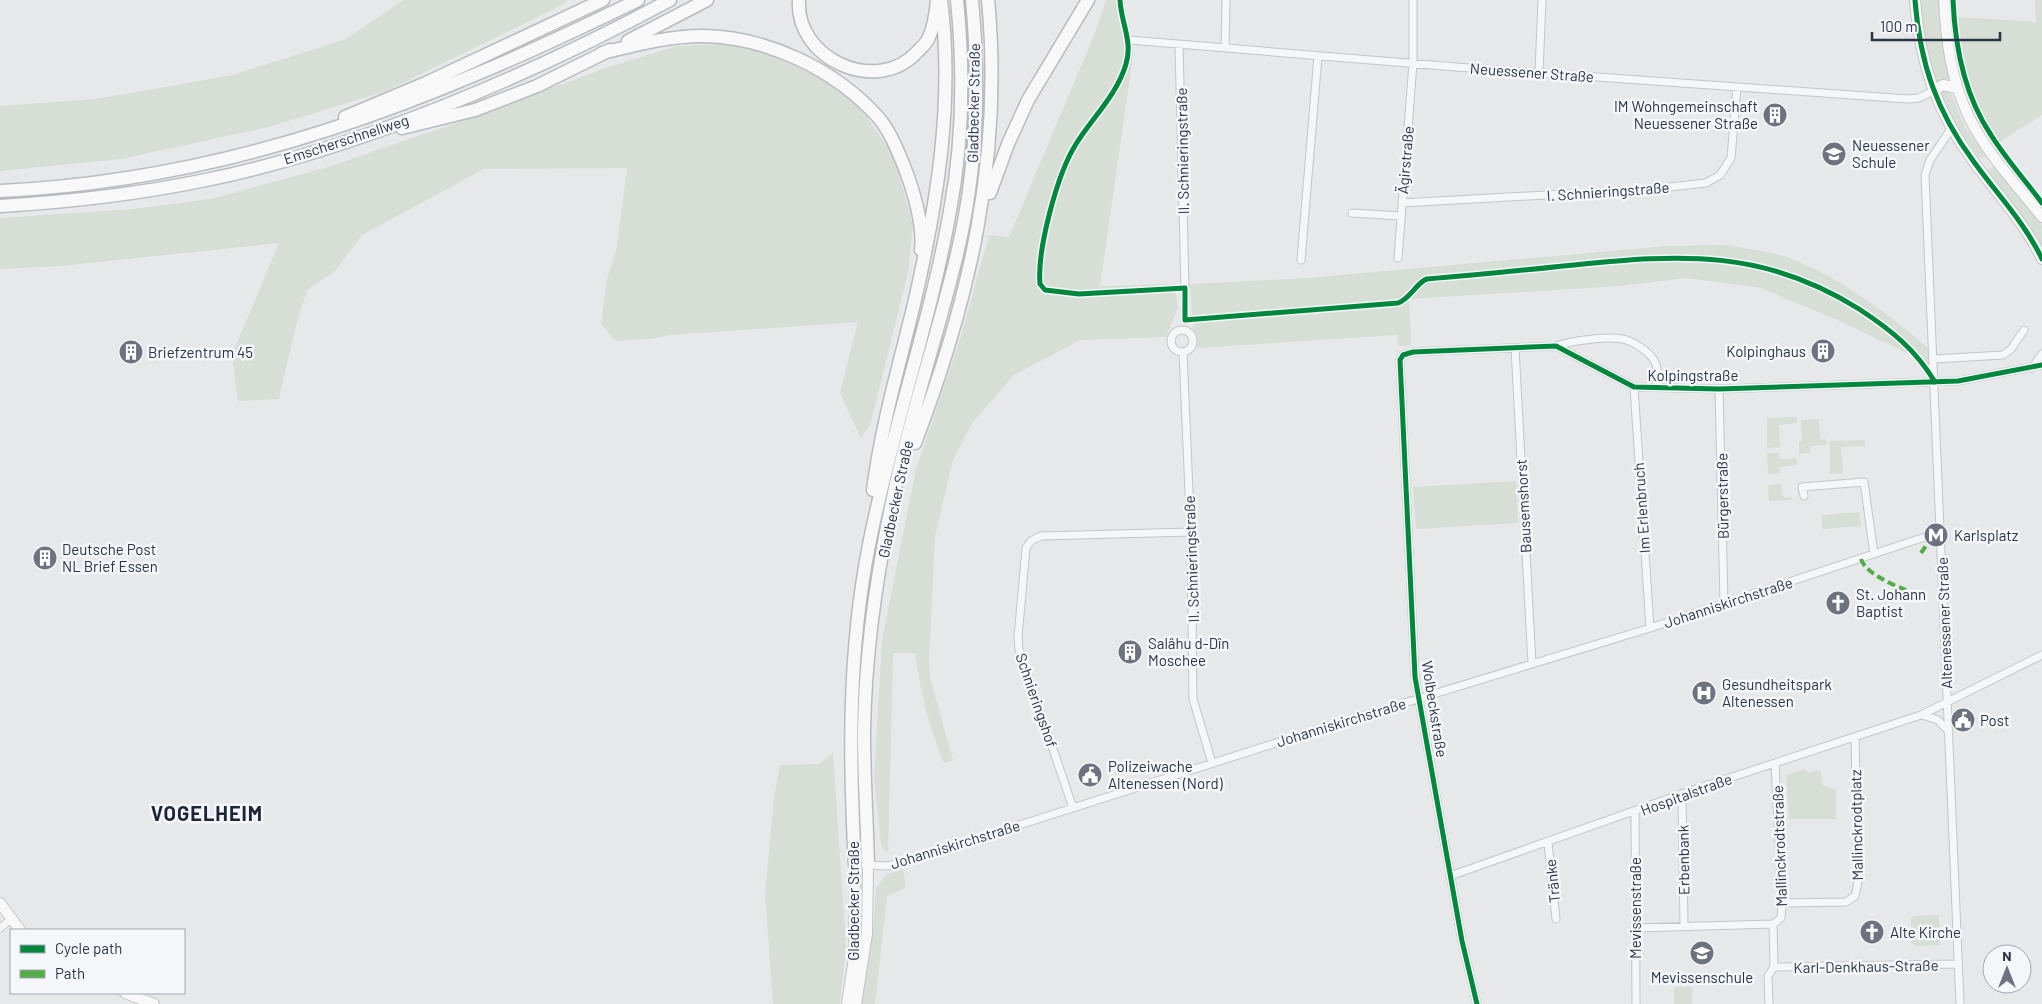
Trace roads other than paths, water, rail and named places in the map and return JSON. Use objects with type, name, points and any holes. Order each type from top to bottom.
[{"type":"highway","points":[[568,17],[590,0]]},
{"type":"highway","points":[[250,154],[277,141],[354,113],[426,83],[602,0]]},
{"type":"highway","name":"Emscherschnellweg","points":[[0,191],[97,184],[178,170],[250,154],[344,126],[453,86],[533,51],[638,0]]},
{"type":"highway","name":"Emscherschnellweg","points":[[0,206],[98,198],[207,180],[349,140],[458,99],[538,65],[670,0]]},
{"type":"highway","points":[[349,140],[475,110],[537,86],[707,0]]},
{"type":"highway","points":[[799,0],[803,23],[811,40],[824,55],[850,68],[878,72],[897,68],[914,56],[929,39],[937,0]]},
{"type":"highway","points":[[869,546],[873,488],[882,436],[914,305],[935,206],[944,133],[946,57],[942,0]]},
{"type":"highway","name":"Gladbecker Straße","points":[[855,865],[851,787],[852,691],[860,600],[869,546],[892,446],[929,307],[951,209],[957,162],[961,96],[957,0]]},
{"type":"highway","name":"Gladbecker Straße","points":[[868,865],[864,730],[876,594],[894,491],[958,253],[966,211],[976,95],[972,0]]},
{"type":"highway","points":[[894,491],[915,441],[959,311],[980,221],[987,173],[992,96],[988,0]]},
{"type":"highway","points":[[980,221],[1008,144],[1028,100],[1088,0]]},
{"type":"highway","points":[[602,53],[670,38],[703,36],[729,38],[760,44],[805,62],[843,86],[878,116],[893,142],[908,176],[916,204],[921,245],[914,305]]},
{"type":"main road","points":[[1916,0],[1922,51],[1933,91],[1951,129],[2020,222],[2042,259]]},
{"type":"main road","points":[[1944,0],[1948,43],[1957,88],[1968,116],[1995,157],[2042,217]]},
{"type":"main road","points":[[1933,91],[1943,84],[1957,88]]},
{"type":"main road","points":[[1974,162],[1986,161],[1995,157]]},
{"type":"main road","name":"Gladbecker Straße","points":[[848,1004],[854,958],[855,865]]},
{"type":"main road","name":"Gladbecker Straße","points":[[856,1004],[867,934],[868,865]]},
{"type":"main road","points":[[0,903],[19,929]]},
{"type":"main road","points":[[128,994],[154,1004]]},
{"type":"street","points":[[1225,48],[1226,0]]},
{"type":"street","name":"Ägirstraße","points":[[1398,258],[1413,63],[1413,0]]},
{"type":"street","points":[[1539,72],[1542,0]]},
{"type":"street","name":"Neuessener Straße","points":[[1129,40],[1318,56],[1908,99],[1919,98],[1933,91]]},
{"type":"street","name":"II. Schnieringstraße","points":[[1179,45],[1185,288]]},
{"type":"street","points":[[1301,260],[1318,56]]},
{"type":"street","name":"I. Schnieringstraße","points":[[1402,203],[1652,189],[1706,183],[1720,175],[1731,158],[1737,87]]},
{"type":"street","name":"Altenessener Straße","points":[[1951,129],[1930,160],[1925,174],[1960,1004]]},
{"type":"street","points":[[1352,213],[1401,216]]},
{"type":"street","points":[[1934,358],[2003,355],[2011,349],[2024,330]]},
{"type":"street","name":"Kolpingstraße","points":[[1403,355],[1413,352],[1556,346],[1568,341],[1622,339],[1634,343],[1654,360],[1658,371],[1657,387]]},
{"type":"street","name":"Kolpingstraße","points":[[1556,346],[1634,387],[1719,389],[1935,382],[1975,379],[2042,366]]},
{"type":"street","name":"Bausemshorst","points":[[1515,348],[1532,664]]},
{"type":"street","name":"II. Schnieringstraße","points":[[1182,352],[1191,532],[1193,699],[1212,763]]},
{"type":"street","points":[[2032,368],[2042,354]]},
{"type":"street","name":"Wolbeckstraße","points":[[1403,355],[1400,360],[1414,677],[1462,941],[1477,1004]]},
{"type":"street","name":"Im Erlenbruch","points":[[1634,387],[1650,628]]},
{"type":"street","name":"Bürgerstraße","points":[[1719,389],[1724,604]]},
{"type":"street","points":[[1804,496],[1802,487],[1864,482],[1874,554]]},
{"type":"street","name":"Schnieringshof","points":[[1073,808],[1019,648],[1018,637],[1026,548],[1032,541],[1041,536],[1191,532]]},
{"type":"street","name":"Johanniskirchstraße","points":[[855,865],[887,866],[904,862],[1418,698],[1650,628],[1940,532]]},
{"type":"street","name":"Hospitalstraße","points":[[1450,876],[1548,843],[1682,794],[1921,715],[2042,655]]},
{"type":"street","points":[[1921,715],[1938,720],[1949,732]]},
{"type":"street","name":"Mallinckrodtplatz","points":[[1782,903],[1846,902],[1856,896],[1858,882],[1854,738]]},
{"type":"street","name":"Mallinckrodtstraße","points":[[1636,928],[1774,924],[1781,918],[1782,903],[1775,764]]},
{"type":"street","name":"Erbenbank","points":[[1682,794],[1684,927]]},
{"type":"street","name":"Mevissenstraße","points":[[1635,812],[1636,1004]]},
{"type":"street","name":"Tränke","points":[[1548,843],[1556,919]]},
{"type":"street","points":[[0,928],[11,919]]},
{"type":"street","name":"Mallinckrodtstraße","points":[[1769,1004],[1768,976],[1774,967],[1774,924]]},
{"type":"street","name":"Karl-Denkhaus-Straße","points":[[1774,967],[1958,964]]},
{"type":"place","name":"IM Wohngemeinschaft Neuessener Straße","points":[[1775,115]]},
{"type":"place","name":"Neuessener Schule","points":[[1834,154]]},
{"type":"place","name":"Kolpinghaus","points":[[1823,351]]},
{"type":"place","name":"Briefzentrum 45","points":[[131,352]]},
{"type":"place","name":"Karlsplatz","points":[[1936,535]]},
{"type":"place","name":"Deutsche Post NL Brief Essen","points":[[45,558]]},
{"type":"place","name":"St. Johann Baptist","points":[[1838,603]]},
{"type":"place","name":"Salâhu d-Dîn Moschee","points":[[1130,652]]},
{"type":"place","name":"Gesundheitspark Altenessen","points":[[1704,693]]},
{"type":"place","name":"Post","points":[[1963,720]]},
{"type":"place","name":"Polizeiwache Altenessen (Nord)","points":[[1090,775]]},
{"type":"place","name":"Alte Kirche","points":[[1872,932]]},
{"type":"place","name":"Mevissenschule","points":[[1702,953]]},
{"type":"district","name":"VOGELHEIM","points":[[207,813]]}]
